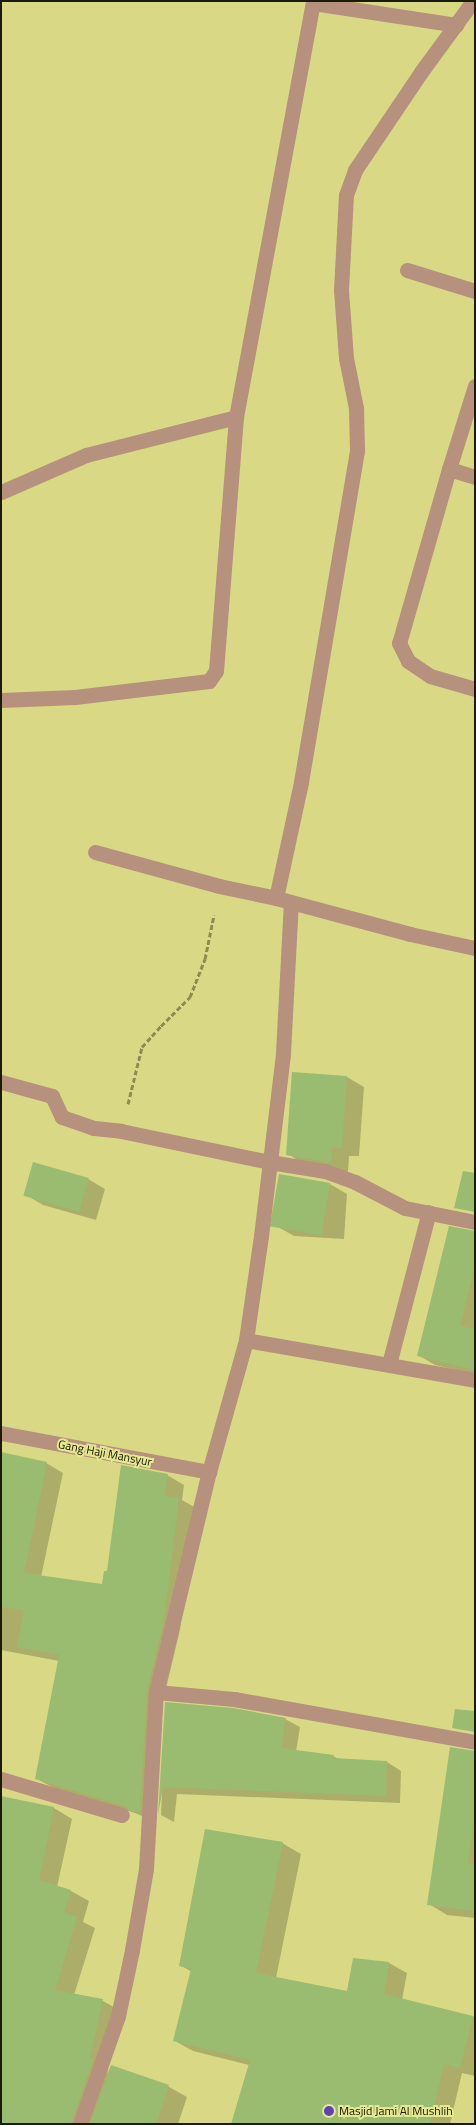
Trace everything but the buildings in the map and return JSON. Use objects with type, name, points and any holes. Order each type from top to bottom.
[{"type":"street","points":[[276,898],[301,782],[358,451],[356,408],[346,358],[340,290],[346,195],[355,170],[473,1]]},
{"type":"street","points":[[1,700],[75,697],[209,681],[216,672],[236,418],[313,2],[456,25]]},
{"type":"street","points":[[407,270],[475,291]]},
{"type":"street","points":[[475,386],[399,643],[408,661],[430,676],[475,689]]},
{"type":"street","points":[[1,492],[86,455],[236,418]]},
{"type":"street","points":[[450,469],[475,477]]},
{"type":"street","points":[[95,852],[219,886],[276,898],[410,934],[475,948]]},
{"type":"street","points":[[80,2124],[118,2016],[134,1941],[146,1869],[156,1692],[209,1472],[246,1340],[283,1053],[291,902]]},
{"type":"street","points":[[1,1082],[52,1096],[62,1117],[94,1128],[121,1131],[270,1162],[325,1170],[355,1182],[405,1208],[475,1222]]},
{"type":"street","points":[[389,1364],[428,1212]]},
{"type":"street","points":[[246,1340],[475,1380]]},
{"type":"street","name":"Gang Haji Mansyur","points":[[1,1433],[209,1472]]},
{"type":"street","points":[[156,1692],[234,1699],[475,1742]]},
{"type":"street","points":[[1,1779],[122,1815]]},
{"type":"path","points":[[121,1131],[142,1047],[160,1026],[190,997],[204,959],[219,886]]},
{"type":"place","name":"Masjid Jami Al Mushlih","points":[[329,2111]]}]
